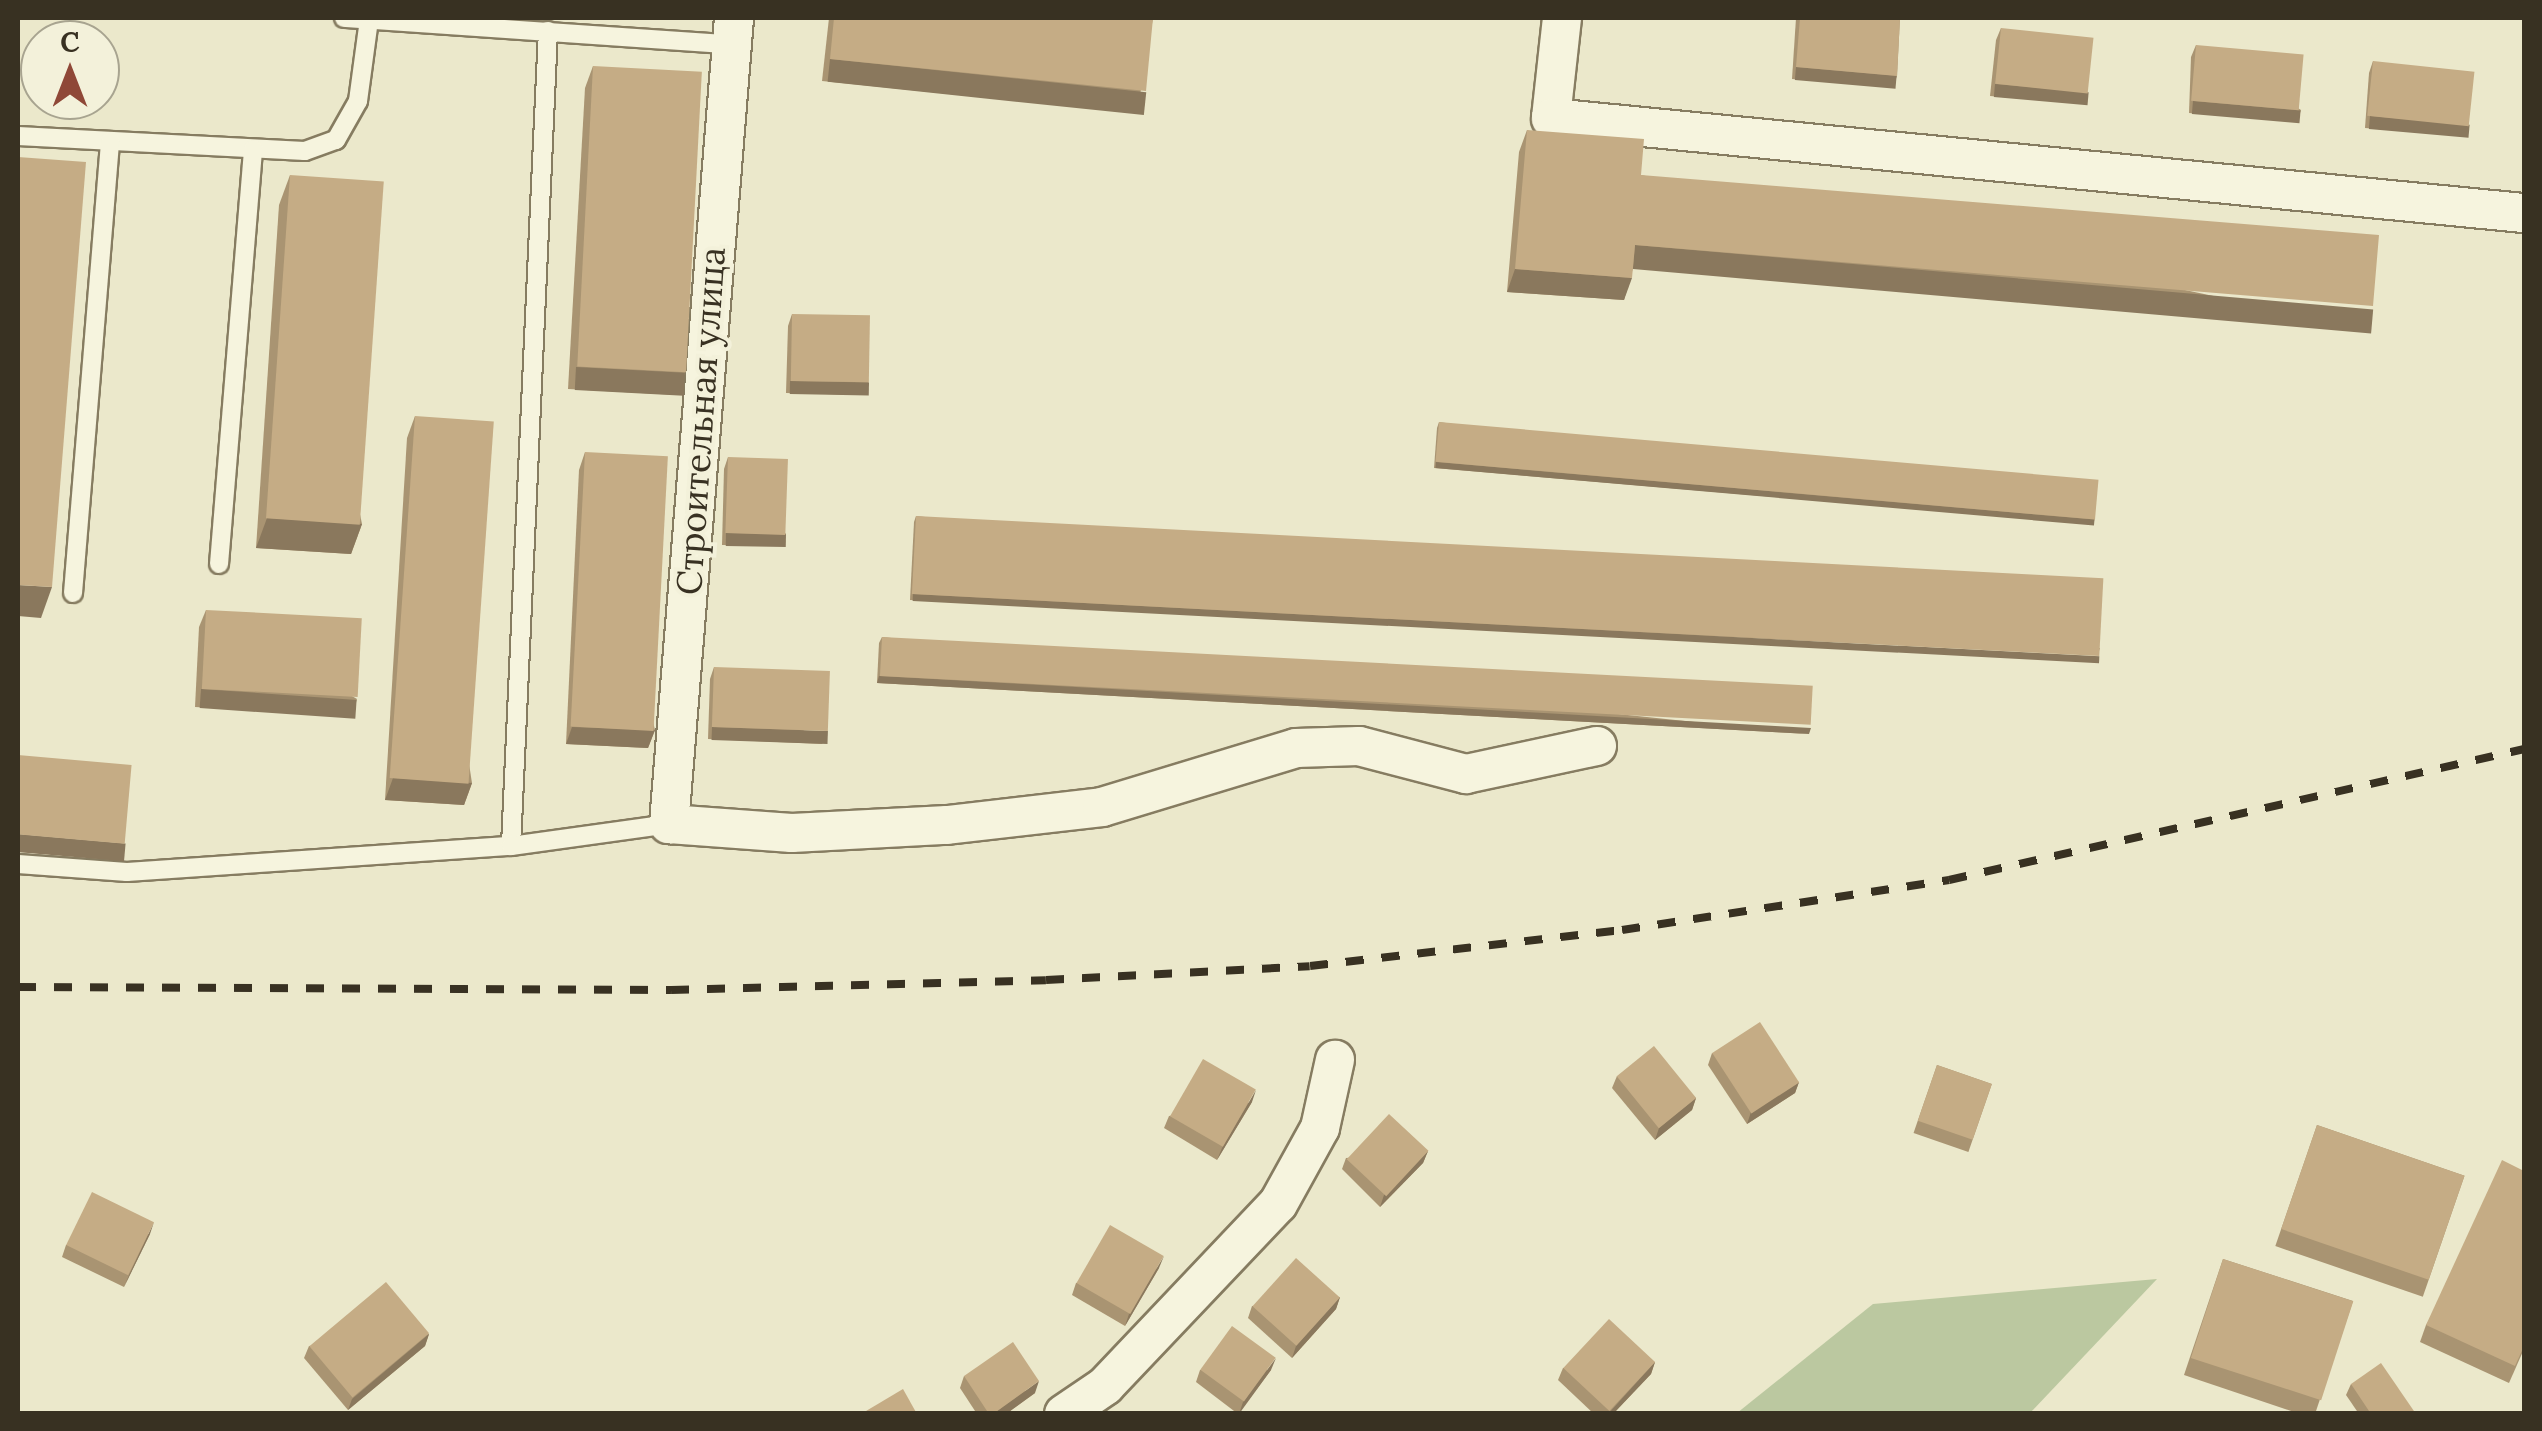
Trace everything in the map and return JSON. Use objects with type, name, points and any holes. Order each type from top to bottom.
[{"type":"street","points":[[1562,18],[1551,118],[2524,213]]},
{"type":"street","name":"Строительная улица","points":[[670,824],[732,31]]},
{"type":"street","points":[[670,824],[792,833],[947,825],[1102,807],[1296,748],[1359,746],[1466,774],[1597,746]]},
{"type":"street","points":[[1064,1414],[1105,1386],[1278,1204],[1320,1128],[1335,1060]]},
{"type":"lane","points":[[344,18],[548,31],[732,31]]},
{"type":"lane","points":[[18,136],[305,151],[336,140],[358,101],[368,20]]},
{"type":"lane","points":[[511,846],[548,31]]},
{"type":"lane","points":[[73,593],[110,142]]},
{"type":"lane","points":[[219,564],[253,149]]},
{"type":"lane","points":[[18,864],[127,872],[511,846],[670,824]]},
{"type":"green space","points":[[2157,1279],[2030,1413],[1737,1413],[1873,1304]]},
{"type":"building","points":[[834,18],[1153,18],[1146,91],[830,59]]},
{"type":"building","points":[[1800,18],[1900,18],[1897,76],[1796,67]]},
{"type":"building","points":[[2001,28],[2093,38],[2088,93],[1995,84]]},
{"type":"building","points":[[2196,45],[2304,54],[2299,110],[2191,101]]},
{"type":"building","points":[[2373,61],[2474,72],[2469,126],[2367,116]]},
{"type":"building","points":[[593,66],[702,72],[686,372],[577,367]]},
{"type":"building","points":[[1527,130],[1644,139],[1641,175],[2379,235],[2373,306],[1635,245],[1632,278],[1515,269]]},
{"type":"building","points":[[18,157],[86,162],[52,587],[18,585]]},
{"type":"building","points":[[290,175],[384,182],[360,525],[266,518]]},
{"type":"building","points":[[792,314],[870,315],[869,382],[791,381]]},
{"type":"building","points":[[415,416],[494,422],[468,784],[390,778]]},
{"type":"building","points":[[1439,422],[2098,480],[2095,520],[1436,462]]},
{"type":"building","points":[[585,452],[668,456],[653,731],[571,727]]},
{"type":"building","points":[[728,457],[788,459],[785,535],[725,533]]},
{"type":"building","points":[[916,516],[2103,578],[2099,656],[912,594]]},
{"type":"building","points":[[206,610],[362,618],[358,697],[202,689]]},
{"type":"building","points":[[882,637],[1813,686],[1811,725],[880,676]]},
{"type":"building","points":[[714,667],[830,671],[828,731],[712,727]]},
{"type":"building","points":[[18,755],[132,765],[125,844],[18,834]]},
{"type":"building","points":[[1760,1022],[1799,1082],[1751,1113],[1712,1053]]},
{"type":"building","points":[[1654,1046],[1696,1098],[1659,1128],[1617,1076]]},
{"type":"building","points":[[1203,1059],[1256,1090],[1223,1147],[1170,1116]]},
{"type":"building","points":[[1937,1065],[1992,1084],[1973,1140],[1918,1121]]},
{"type":"building","points":[[1389,1114],[1428,1151],[1386,1196],[1347,1159]]},
{"type":"building","points":[[2317,1125],[2465,1176],[2429,1280],[2281,1229]]},
{"type":"building","points":[[2502,1160],[2524,1171],[2524,1346],[2515,1366],[2426,1325]]},
{"type":"building","points":[[92,1192],[154,1222],[128,1275],[66,1245]]},
{"type":"building","points":[[1110,1225],[1164,1256],[1130,1314],[1076,1283]]},
{"type":"building","points":[[1296,1258],[1340,1297],[1296,1346],[1253,1306]]},
{"type":"building","points":[[2223,1259],[2353,1301],[2321,1400],[2191,1358]]},
{"type":"building","points":[[386,1282],[429,1333],[352,1398],[309,1346]]},
{"type":"building","points":[[1609,1319],[1655,1362],[1609,1411],[1563,1368]]},
{"type":"building","points":[[1232,1326],[1276,1358],[1244,1401],[1200,1370]]},
{"type":"building","points":[[1013,1342],[1039,1381],[989,1414],[964,1376]]},
{"type":"building","points":[[2381,1363],[2416,1414],[2371,1414],[2351,1384]]},
{"type":"building","points":[[903,1389],[917,1414],[861,1414]]},
{"type":"railway","points":[[18,987],[671,990],[1046,980],[1310,966],[1622,930],[1949,880],[2524,749]]}]
